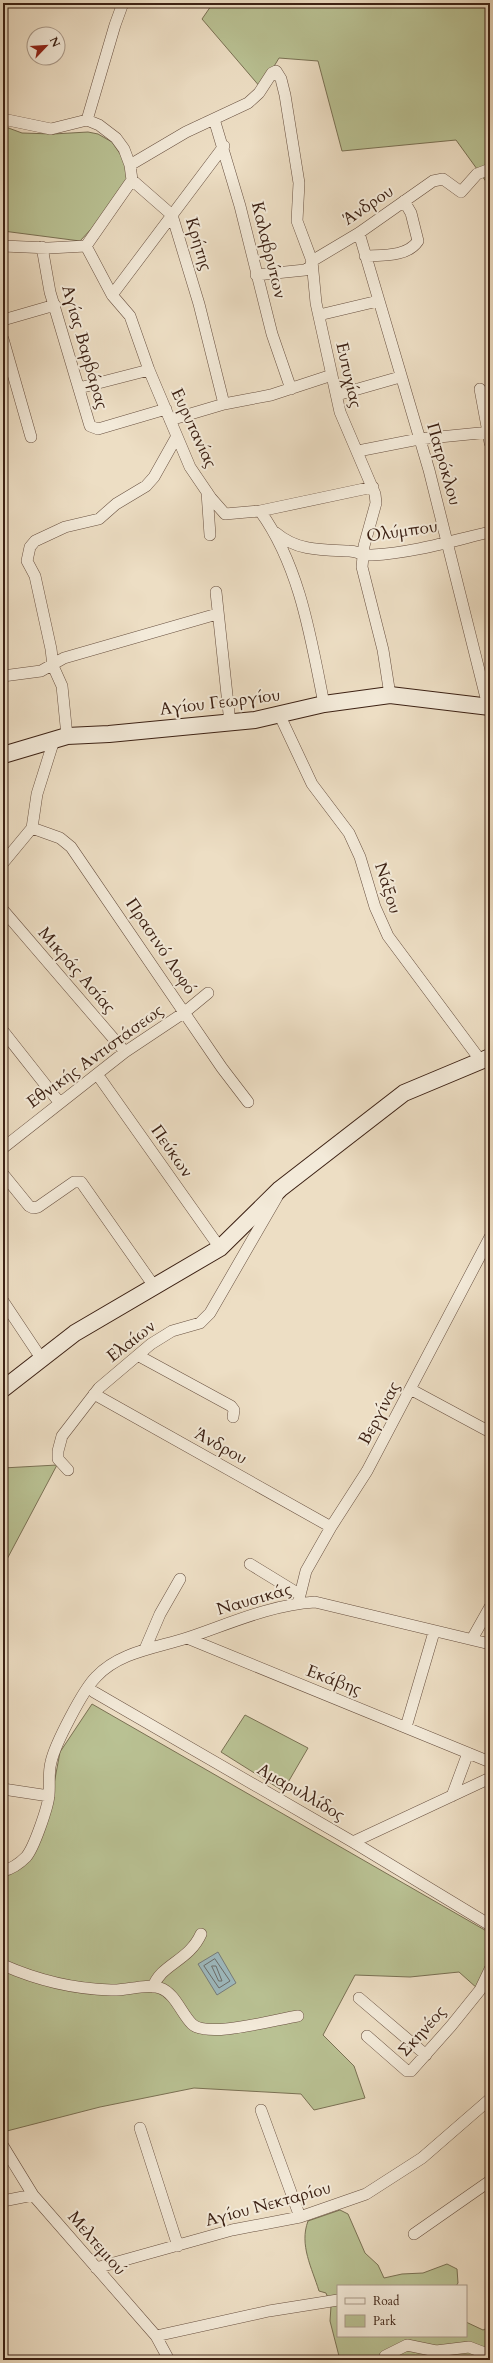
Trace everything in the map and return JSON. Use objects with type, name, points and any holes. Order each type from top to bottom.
[{"type":"main road","name":"Αγίου Γεωργίου","points":[[3,755],[61,738],[230,723],[280,716],[324,704],[390,695],[489,707]]},
{"type":"main road","points":[[3,1389],[75,1333],[220,1248],[280,1189],[404,1093],[486,1059]]},
{"type":"street","points":[[87,120],[123,3]]},
{"type":"street","name":"Ευτυχίας","points":[[214,119],[248,103],[267,82],[272,73],[276,71],[284,90],[299,183],[297,221],[312,261],[313,284],[318,315],[342,420],[374,487],[376,503],[362,555],[362,567],[384,650],[390,695]]},
{"type":"street","points":[[3,119],[51,129],[87,120],[99,125],[116,138],[130,165],[132,180],[86,246],[3,246]]},
{"type":"street","points":[[130,165],[163,144],[214,119]]},
{"type":"street","name":"Καλαβρύτων","points":[[214,119],[224,146],[272,334],[291,388]]},
{"type":"street","points":[[112,295],[224,146]]},
{"type":"street","name":"Άνδρου","points":[[256,275],[300,272],[310,267],[312,261],[359,233],[439,179],[447,182],[458,191],[463,192],[467,184],[477,174],[490,169]]},
{"type":"street","name":"Κρήτης","points":[[132,180],[172,215],[199,304],[224,404]]},
{"type":"street","points":[[365,256],[404,252],[414,247],[418,241],[410,213],[404,202]]},
{"type":"street","name":"Πατρόκλου","points":[[359,233],[448,542],[489,707]]},
{"type":"street","name":"Ευρυτανίας","points":[[86,246],[112,295],[130,316],[148,370],[190,467],[207,492],[225,514],[260,511]]},
{"type":"street","name":"Αγίας Βαρβάρας","points":[[42,247],[50,292],[89,424],[95,429],[166,409]]},
{"type":"street","points":[[318,315],[378,301]]},
{"type":"street","points":[[3,320],[55,306]]},
{"type":"street","points":[[3,339],[30,437]]},
{"type":"street","points":[[79,388],[148,370]]},
{"type":"street","points":[[170,420],[224,404],[271,396],[332,375]]},
{"type":"street","points":[[337,395],[400,377]]},
{"type":"street","points":[[358,451],[419,439],[489,436],[480,390]]},
{"type":"street","points":[[3,863],[32,828],[37,794],[61,738],[62,686],[53,666],[51,649],[36,583],[27,561],[30,547],[38,539],[65,527],[99,519],[116,504],[146,486],[154,477],[177,436]]},
{"type":"street","points":[[324,704],[314,650],[297,589],[276,532],[260,511],[374,487]]},
{"type":"street","points":[[207,492],[210,535]]},
{"type":"street","name":"Ολύμπου","points":[[276,532],[291,544],[305,548],[350,551],[362,555],[408,550],[490,532]]},
{"type":"street","points":[[216,592],[217,614],[230,723]]},
{"type":"street","points":[[3,676],[41,671],[53,666],[64,658],[217,614]]},
{"type":"street","name":"Νάξου","points":[[280,716],[312,784],[349,833],[360,857],[375,906],[388,936],[486,1059]]},
{"type":"street","name":"Πρασινό Λοφό","points":[[32,828],[60,838],[71,847],[248,1102]]},
{"type":"street","name":"Μικράς Ασίας","points":[[3,910],[125,1052]]},
{"type":"street","name":"Εθνικής Αντιστάσεως","points":[[3,1148],[59,1102],[125,1052],[185,1012],[208,992]]},
{"type":"street","points":[[3,1031],[59,1102]]},
{"type":"street","name":"Πεύκων","points":[[97,1074],[220,1248]]},
{"type":"street","points":[[3,1174],[29,1206],[33,1208],[76,1181],[81,1182],[154,1286]]},
{"type":"street","name":"Ελαίων","points":[[68,1470],[58,1459],[59,1443],[66,1431],[94,1394],[162,1337],[200,1322],[210,1313],[233,1270],[268,1216],[280,1189]]},
{"type":"street","name":"Βεργίνας","points":[[299,1598],[306,1571],[331,1526],[367,1471],[490,1237]]},
{"type":"street","points":[[3,1301],[41,1358]]},
{"type":"street","points":[[139,1356],[231,1406],[234,1410],[233,1417]]},
{"type":"street","points":[[410,1389],[490,1432]]},
{"type":"street","name":"Άνδρου","points":[[94,1394],[331,1526]]},
{"type":"street","points":[[250,1564],[299,1598]]},
{"type":"street","points":[[145,1649],[160,1614],[180,1579]]},
{"type":"street","name":"Ναυσικάς","points":[[3,1871],[21,1861],[30,1852],[45,1814],[49,1796],[51,1762],[76,1709],[97,1676],[113,1663],[145,1649],[187,1638],[231,1621],[299,1598],[344,1608],[434,1632],[490,1644]]},
{"type":"street","points":[[472,1640],[490,1607]]},
{"type":"street","points":[[406,1727],[434,1632]]},
{"type":"street","name":"Εκάβης","points":[[187,1638],[306,1688],[406,1727],[417,1734],[490,1762]]},
{"type":"street","points":[[76,1709],[88,1700],[94,1692],[97,1676]]},
{"type":"street","name":"Αμαρυλλίδος","points":[[94,1692],[353,1842],[490,1925]]},
{"type":"street","points":[[452,1796],[468,1753]]},
{"type":"street","points":[[353,1842],[490,1778]]},
{"type":"street","points":[[3,1789],[49,1796]]},
{"type":"street","points":[[153,1987],[156,1978],[195,1946],[201,1934]]},
{"type":"street","points":[[3,1965],[36,1979],[101,1989],[160,1988],[171,1995],[192,2025],[205,2030],[233,2028],[298,2016]]},
{"type":"street","name":"Σκηνέος","points":[[367,2036],[408,2071],[415,2068],[480,1990],[490,1969]]},
{"type":"street","points":[[359,1998],[426,2056]]},
{"type":"street","name":"Αγίου Νεκταρίου","points":[[96,2268],[232,2230],[300,2217],[366,2194],[390,2180],[444,2141],[490,2099]]},
{"type":"street","points":[[261,2110],[300,2217]]},
{"type":"street","points":[[140,2128],[178,2246]]},
{"type":"street","name":"Μελτεμιού","points":[[3,2146],[32,2195],[156,2336],[169,2360]]},
{"type":"street","points":[[414,2234],[490,2181]]},
{"type":"street","points":[[3,2201],[32,2195]]},
{"type":"street","points":[[156,2336],[269,2311],[337,2300]]},
{"type":"street","points":[[385,2356],[406,2345],[436,2351],[469,2347],[487,2357]]},
{"type":"green space","points":[[213,3],[490,3],[490,187],[456,140],[342,151],[318,61],[279,58],[261,88],[202,19]]},
{"type":"green space","points":[[3,126],[22,133],[53,134],[88,132],[98,134],[112,142],[127,164],[127,179],[105,214],[80,241],[3,231]]},
{"type":"green space","points":[[57,1465],[6,1561],[3,1561],[3,1468]]},
{"type":"green space","points":[[92,1704],[490,1933],[490,1972],[478,1989],[459,1972],[410,1977],[355,1975],[323,2035],[354,2066],[365,2098],[314,2110],[301,2094],[194,2088],[100,2107],[3,2132],[3,1875],[27,1859],[49,1811],[60,1752]]},
{"type":"green space","points":[[245,1715],[308,1748],[283,1791],[221,1752]]},
{"type":"green space","points":[[340,2210],[348,2214],[365,2253],[378,2265],[384,2278],[402,2274],[423,2273],[447,2264],[457,2269],[458,2283],[457,2285],[337,2285],[337,2337],[467,2337],[467,2322],[483,2330],[490,2327],[490,2360],[340,2360],[330,2321],[331,2306],[326,2293],[319,2291],[306,2248],[305,2239],[308,2221]]},
{"type":"water","points":[[218,1952],[236,1983],[217,1995],[198,1964]]}]
